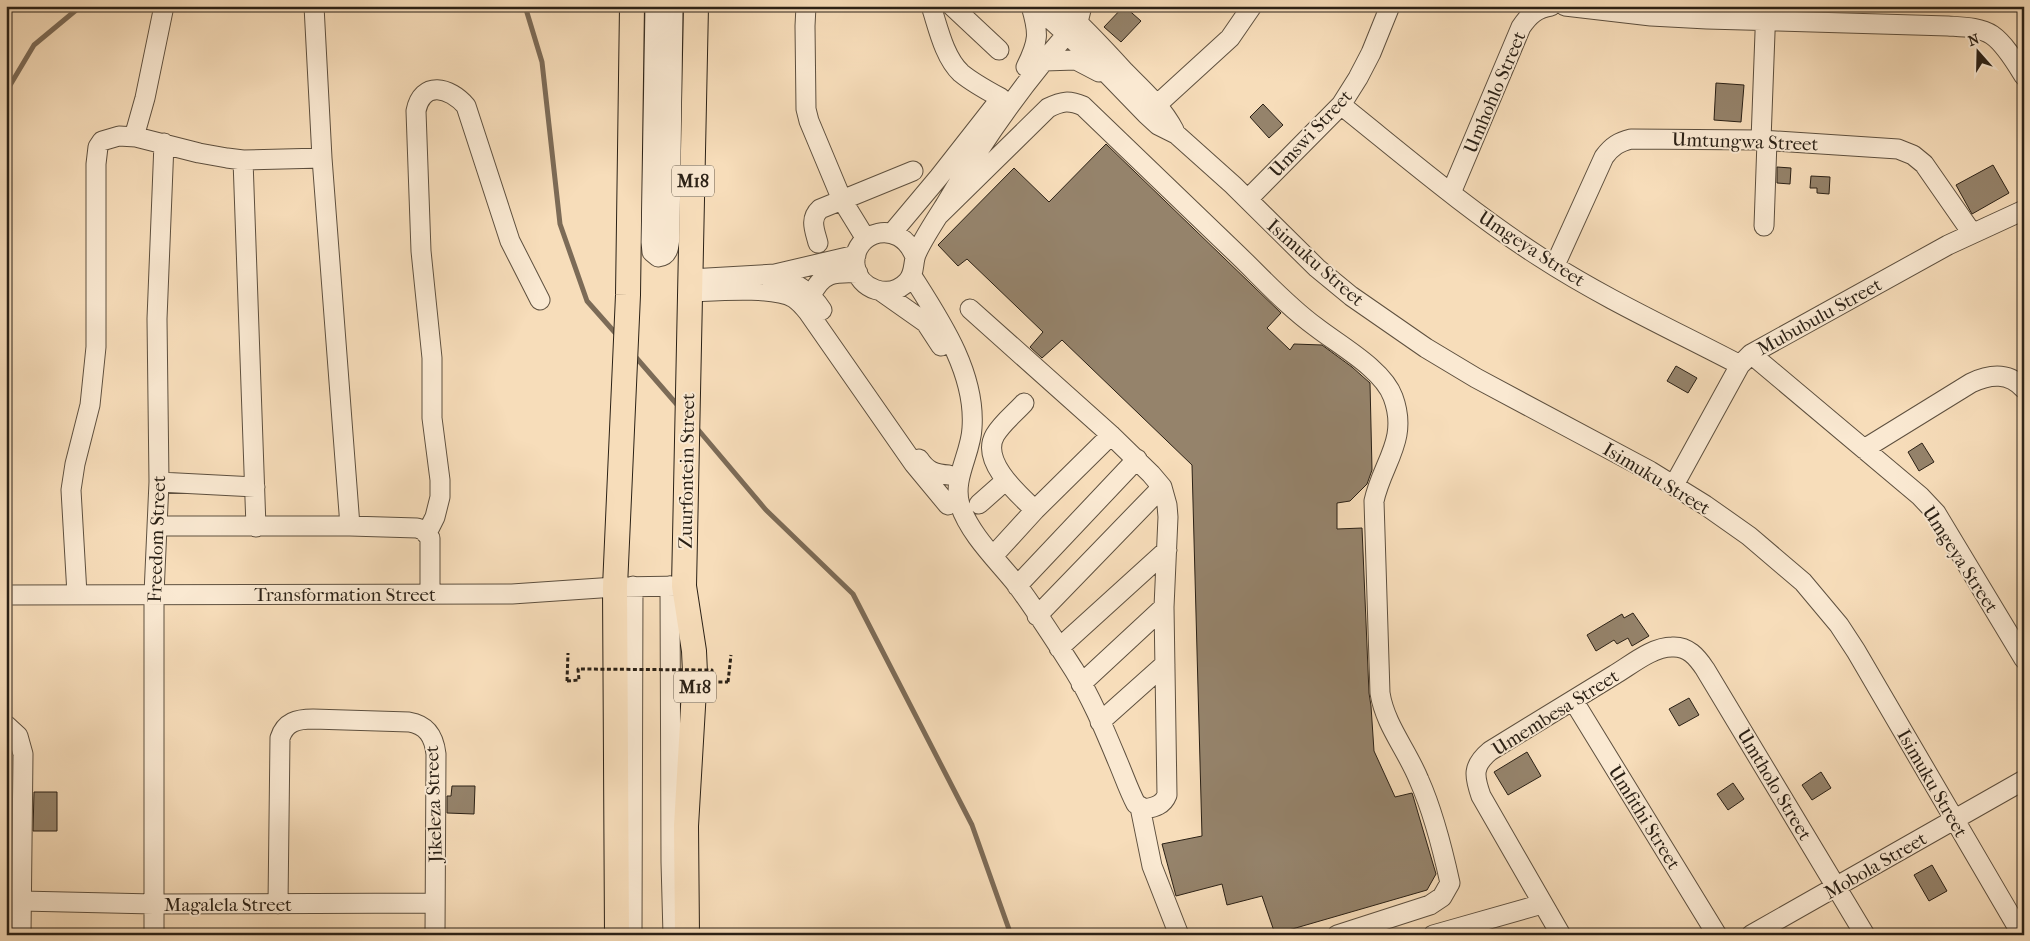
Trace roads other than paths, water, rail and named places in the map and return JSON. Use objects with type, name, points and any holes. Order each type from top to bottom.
[{"type":"main road","points":[[618,935],[624,586],[622,418],[628,295],[632,6]]},
{"type":"main road","name":"Zuurfontein Street","points":[[687,935],[686,826],[695,673],[694,652],[677,586],[686,440],[696,6]]},
{"type":"street","points":[[134,137],[145,98],[164,6]]},
{"type":"street","points":[[314,6],[322,158],[350,526]]},
{"type":"street","points":[[655,6],[651,242],[652,252],[658,257],[662,257],[669,250],[670,237],[673,6]]},
{"type":"street","points":[[806,6],[806,109],[812,132],[842,200],[860,256],[867,286],[882,292],[926,323],[942,348],[956,378],[959,395],[960,424],[948,474],[948,505]]},
{"type":"street","points":[[931,6],[940,35],[954,64],[961,73],[1001,98]]},
{"type":"street","points":[[952,6],[998,50]]},
{"type":"street","points":[[1031,6],[1038,35],[1034,50],[1035,64]]},
{"type":"street","name":"Isimuku Street","points":[[1036,6],[1071,16],[1152,110]]},
{"type":"street","points":[[1152,110],[1230,38],[1252,6]]},
{"type":"street","name":"Umswi Street","points":[[1248,199],[1341,105],[1371,53],[1390,6]]},
{"type":"street","name":"Umhohlo Street","points":[[1451,193],[1522,27],[1528,17],[1535,11],[1551,6]]},
{"type":"street","points":[[1565,6],[1651,16],[1765,14],[1974,29],[1992,35],[2006,50],[2024,76]]},
{"type":"street","points":[[1764,226],[1765,14]]},
{"type":"street","points":[[882,292],[899,288],[913,266],[938,216],[988,136],[1035,64],[1071,16]]},
{"type":"street","name":"Isimuku Street","points":[[1071,16],[1110,79],[1152,110],[1167,117],[1176,134],[1248,199],[1317,268],[1351,296],[1426,348],[1476,378],[1674,485],[1749,536],[1780,561],[1821,602],[1840,625],[2022,935]]},
{"type":"street","points":[[892,233],[1001,98],[1035,64],[1076,60],[1110,79]]},
{"type":"street","points":[[430,594],[431,545],[427,533],[435,516],[440,497],[440,480],[432,418],[432,358],[421,251],[416,111],[422,96],[429,91],[449,91],[459,97],[466,106],[510,241],[540,300]]},
{"type":"street","points":[[938,216],[1048,108],[1060,102],[1071,101],[1083,106],[1310,323],[1366,365],[1388,385],[1398,412],[1398,439],[1376,488],[1374,501],[1380,693],[1382,707],[1389,723],[1420,781],[1450,883],[1442,896],[1430,905],[1337,935]]},
{"type":"street","name":"Umgeya Street","points":[[1341,105],[1451,193],[1540,257],[1606,294],[1745,360],[1864,449],[1920,496],[1936,513],[2024,659]]},
{"type":"street","points":[[77,594],[71,490],[75,464],[90,405],[96,346],[96,156],[98,147],[108,138],[119,136],[164,143],[212,156],[243,160],[322,158]]},
{"type":"street","name":"Umtungwa Street","points":[[1555,265],[1604,157],[1610,148],[1618,142],[1644,138],[1764,140],[1898,149],[1913,155],[1924,164],[1972,234]]},
{"type":"street","name":"Freedom Street","points":[[154,935],[154,594],[159,482],[156,319],[164,143]]},
{"type":"street","points":[[243,160],[256,527]]},
{"type":"street","points":[[818,243],[813,220],[815,214],[820,209],[913,171]]},
{"type":"street","name":"Mububulu Street","points":[[1674,485],[1745,360],[1972,234],[2024,210]]},
{"type":"street","points":[[811,296],[817,283],[827,276],[836,273],[860,256],[883,232],[892,233],[903,238],[911,247],[913,266],[949,337],[965,378],[972,412],[972,428],[960,475],[959,504],[977,536],[1017,586],[1081,684],[1134,800],[1140,807],[1152,866],[1180,935]]},
{"type":"street","points":[[690,286],[775,274],[860,256]]},
{"type":"street","points":[[775,274],[796,283],[811,296],[924,466],[934,474],[948,474]]},
{"type":"street","points":[[690,286],[770,292],[793,298],[801,304],[914,464],[993,563],[997,561],[1034,510],[1111,435]]},
{"type":"street","points":[[970,309],[1137,459],[1162,487],[1167,505],[1164,607],[1167,795],[1165,800],[1158,806],[1146,809],[1140,807]]},
{"type":"street","points":[[1864,449],[1971,383],[1985,377],[1998,376],[2010,378],[2024,390]]},
{"type":"street","points":[[1024,403],[994,436],[992,446],[998,468],[1005,481],[1034,510]]},
{"type":"street","points":[[1017,586],[1137,459]]},
{"type":"street","points":[[979,504],[1005,481]]},
{"type":"street","points":[[159,482],[255,487]]},
{"type":"street","points":[[1037,616],[1162,487]]},
{"type":"street","points":[[157,526],[350,526],[416,528],[427,533]]},
{"type":"street","points":[[1059,648],[1167,550]]},
{"type":"street","points":[[624,586],[632,935]]},
{"type":"street","name":"Transformation Street","points":[[6,595],[512,594],[624,586],[677,586]]},
{"type":"street","points":[[673,935],[670,862],[677,586]]},
{"type":"street","points":[[1081,684],[1164,607]]},
{"type":"street","name":"Umembesa Street","points":[[1561,935],[1481,796],[1475,774],[1483,757],[1490,751],[1656,651],[1674,647]]},
{"type":"street","name":"Umtholo Street","points":[[1674,647],[1684,648],[1692,653],[1705,668],[1865,935]]},
{"type":"street","points":[[1100,722],[1165,664]]},
{"type":"street","name":"Umfithi Street","points":[[1572,700],[1717,935]]},
{"type":"street","name":"Jikeleza Street","points":[[278,904],[280,738],[285,726],[313,719],[416,723],[427,730],[432,737],[436,754],[435,935]]},
{"type":"street","points":[[12,730],[23,754],[21,935]]},
{"type":"street","name":"Mobola Street","points":[[1751,935],[2024,780]]},
{"type":"street","name":"Magalela Street","points":[[21,900],[154,904],[435,903]]},
{"type":"street","points":[[1433,935],[1542,904]]},
{"type":"waterway","points":[[6,92],[34,45],[81,6]]},
{"type":"waterway","points":[[525,6],[542,62],[560,224],[587,301],[618,336]]},
{"type":"waterway","points":[[633,354],[680,408]]},
{"type":"waterway","points":[[695,426],[766,510],[853,594],[972,825],[1011,935]]}]
